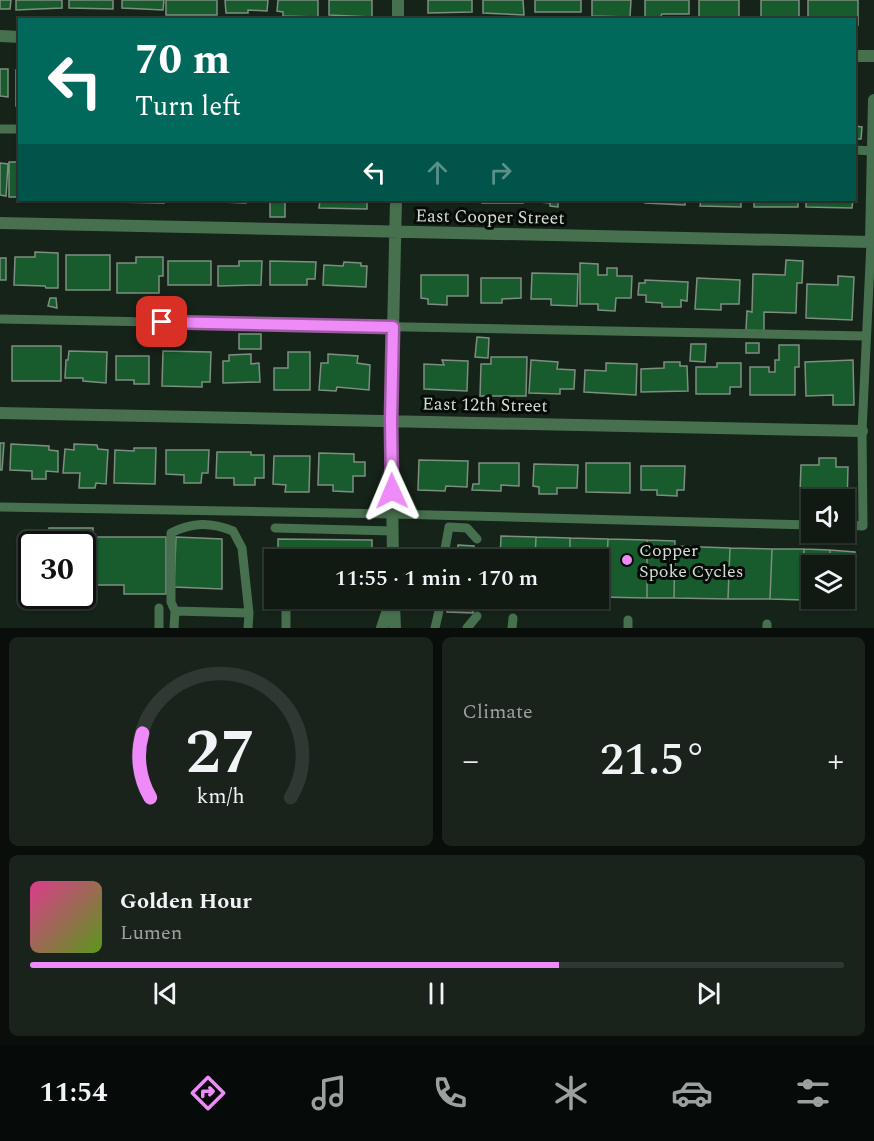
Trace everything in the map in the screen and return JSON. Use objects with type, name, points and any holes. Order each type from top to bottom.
[{"type":"street","points":[[398,0],[398,18]]},
{"type":"street","points":[[0,36],[18,37]]},
{"type":"street","points":[[856,56],[874,56]]},
{"type":"street","points":[[871,243],[874,100]]},
{"type":"street","points":[[393,549],[391,421],[396,201]]},
{"type":"street","name":"East Cooper Street","points":[[0,223],[871,243]]},
{"type":"street","name":"East 12th Street","points":[[0,413],[862,431]]},
{"type":"street","points":[[382,628],[389,609]]},
{"type":"street","points":[[394,609],[395,628]]},
{"type":"lane","points":[[0,129],[18,129]]},
{"type":"lane","points":[[856,150],[873,151]]},
{"type":"lane","points":[[855,526],[863,526],[862,431],[871,243]]},
{"type":"lane","points":[[0,320],[866,336]]},
{"type":"lane","points":[[0,507],[801,525]]},
{"type":"lane","points":[[174,628],[175,611],[171,602],[171,533],[186,525],[219,526],[233,531],[242,548],[249,613],[248,628]]},
{"type":"lane","points":[[445,549],[449,527],[467,528],[477,539]]},
{"type":"lane","points":[[275,528],[393,531]]},
{"type":"lane","points":[[159,609],[159,628]]},
{"type":"lane","points":[[286,609],[286,628]]},
{"type":"lane","points":[[438,626],[439,609]]},
{"type":"lane","points":[[175,611],[249,613]]},
{"type":"lane","points":[[467,628],[477,616],[477,628]]},
{"type":"lane","points":[[512,628],[513,618]]},
{"type":"building","points":[[0,0],[11,0],[10,9],[0,9]]},
{"type":"building","points":[[16,0],[62,0],[62,8],[16,10]]},
{"type":"building","points":[[69,0],[113,0],[113,9],[69,8]]},
{"type":"building","points":[[122,0],[164,0],[163,10],[122,8]]},
{"type":"building","points":[[166,0],[217,0],[217,15],[166,15]]},
{"type":"building","points":[[225,0],[268,0],[267,11],[248,10],[248,13],[226,13]]},
{"type":"building","points":[[278,0],[318,0],[318,17],[283,16],[283,12],[277,11]]},
{"type":"building","points":[[329,0],[372,0],[372,17],[329,15]]},
{"type":"building","points":[[428,0],[472,0],[472,12],[428,13]]},
{"type":"building","points":[[483,0],[523,0],[524,15],[483,13]]},
{"type":"building","points":[[535,0],[581,0],[581,12],[535,12]]},
{"type":"building","points":[[592,0],[631,0],[630,17],[592,16]]},
{"type":"building","points":[[645,0],[689,0],[689,14],[662,14],[660,18],[645,18]]},
{"type":"building","points":[[699,0],[739,0],[739,18],[699,18]]},
{"type":"building","points":[[761,0],[799,0],[799,18],[761,18]]},
{"type":"building","points":[[808,0],[858,0],[858,25],[856,25],[856,18],[808,18]]},
{"type":"building","points":[[0,69],[8,69],[8,97],[0,96]]},
{"type":"building","points":[[16,70],[18,70],[18,106],[16,106]]},
{"type":"building","points":[[856,126],[862,127],[861,139],[856,139]]},
{"type":"building","points":[[9,162],[18,162],[18,197],[9,197]]},
{"type":"building","points":[[0,163],[8,164],[6,196],[0,195]]},
{"type":"building","points":[[164,201],[164,203],[113,202]]},
{"type":"building","points":[[220,201],[247,201],[246,203]]},
{"type":"building","points":[[270,201],[298,201],[285,202],[285,217],[270,217]]},
{"type":"building","points":[[320,201],[367,201],[367,209],[319,208]]},
{"type":"building","points":[[421,201],[470,201],[421,202]]},
{"type":"building","points":[[482,201],[523,201],[523,203],[482,203]]},
{"type":"building","points":[[558,201],[558,207],[550,206],[550,203],[539,202]]},
{"type":"building","points":[[587,201],[636,201],[587,202]]},
{"type":"building","points":[[645,201],[685,201],[685,205],[645,203]]},
{"type":"building","points":[[701,201],[741,201],[741,207],[700,206]]},
{"type":"building","points":[[754,201],[798,201],[798,207],[754,207]]},
{"type":"building","points":[[806,201],[853,201],[852,208],[806,207]]},
{"type":"building","points":[[35,252],[58,253],[58,288],[14,285],[15,257],[35,257]]},
{"type":"building","points":[[66,255],[110,255],[110,290],[66,290]]},
{"type":"building","points":[[136,257],[163,257],[163,276],[159,276],[159,293],[117,293],[117,263],[136,263]]},
{"type":"building","points":[[0,258],[6,258],[6,280],[0,280]]},
{"type":"building","points":[[786,260],[803,261],[802,283],[797,283],[796,313],[764,312],[764,331],[746,330],[747,311],[752,312],[753,274],[785,275]]},
{"type":"building","points":[[168,261],[211,261],[211,285],[168,285]]},
{"type":"building","points":[[239,261],[262,261],[261,285],[218,286],[218,266],[239,266]]},
{"type":"building","points":[[270,261],[316,262],[315,279],[307,279],[307,285],[270,285]]},
{"type":"building","points":[[344,262],[361,263],[361,266],[367,266],[366,287],[323,285],[324,265],[343,266]]},
{"type":"building","points":[[580,263],[598,264],[598,275],[607,275],[607,268],[617,268],[617,276],[632,276],[631,298],[616,298],[615,311],[598,310],[598,304],[580,304]]},
{"type":"building","points":[[532,273],[578,274],[577,306],[551,305],[551,299],[531,299]]},
{"type":"building","points":[[421,275],[468,275],[468,296],[447,296],[447,305],[428,304],[428,299],[421,298]]},
{"type":"building","points":[[838,276],[854,277],[852,320],[806,318],[807,284],[838,285]]},
{"type":"building","points":[[481,278],[521,278],[521,298],[502,299],[502,303],[481,303]]},
{"type":"building","points":[[697,278],[740,280],[739,304],[721,304],[721,310],[695,309]]},
{"type":"building","points":[[645,280],[688,282],[687,301],[681,300],[681,307],[662,307],[662,303],[646,302],[646,295],[638,295],[639,283],[645,283]]},
{"type":"building","points":[[50,298],[56,298],[57,308],[48,306]]},
{"type":"building","points":[[239,334],[261,334],[261,349],[239,349]]},
{"type":"building","points":[[477,337],[489,338],[488,358],[475,357]]},
{"type":"building","points":[[746,343],[759,343],[759,353],[746,353]]},
{"type":"building","points":[[691,344],[706,344],[705,362],[690,361]]},
{"type":"building","points":[[779,345],[799,345],[799,367],[795,367],[795,395],[750,395],[750,367],[769,367],[769,372],[775,372],[775,360],[779,360]]},
{"type":"building","points":[[12,346],[61,346],[61,381],[12,381]]},
{"type":"building","points":[[69,351],[107,352],[106,383],[83,381],[83,378],[65,378]]},
{"type":"building","points":[[163,351],[211,352],[210,382],[202,382],[202,387],[162,386]]},
{"type":"building","points":[[288,352],[310,352],[310,390],[274,390],[274,368],[288,368]]},
{"type":"building","points":[[251,354],[251,364],[259,363],[260,382],[223,383],[223,361],[229,361],[229,355]]},
{"type":"building","points":[[328,354],[358,356],[357,363],[370,365],[369,390],[337,387],[336,391],[319,390],[321,363],[328,363]]},
{"type":"building","points":[[116,356],[149,356],[149,384],[134,384],[134,380],[116,380]]},
{"type":"building","points":[[491,357],[527,357],[526,396],[480,396],[481,364],[491,364]]},
{"type":"building","points":[[442,360],[468,361],[467,391],[424,389],[424,364],[444,365]]},
{"type":"building","points":[[531,360],[558,362],[557,369],[575,370],[574,389],[560,389],[560,394],[529,393]]},
{"type":"building","points":[[853,360],[854,405],[833,405],[833,395],[806,396],[805,362]]},
{"type":"building","points":[[664,362],[680,362],[680,366],[687,366],[688,391],[641,392],[641,369],[664,368]]},
{"type":"building","points":[[606,363],[637,364],[636,395],[584,392],[585,370],[606,371]]},
{"type":"building","points":[[717,363],[741,363],[741,387],[730,387],[730,394],[696,394],[696,367],[717,367]]},
{"type":"building","points":[[0,443],[4,443],[2,470],[0,470]]},
{"type":"building","points":[[11,444],[49,446],[49,450],[58,451],[58,472],[46,471],[46,479],[32,479],[32,471],[10,470]]},
{"type":"building","points":[[74,444],[97,445],[98,449],[108,450],[106,484],[96,483],[95,488],[79,488],[80,473],[63,473],[65,449],[74,450]]},
{"type":"building","points":[[134,448],[156,448],[155,484],[114,483],[115,450],[134,451]]},
{"type":"building","points":[[166,450],[209,450],[208,473],[202,473],[201,483],[184,483],[184,475],[166,474]]},
{"type":"building","points":[[217,452],[251,452],[251,455],[264,455],[264,478],[255,478],[255,485],[234,485],[234,478],[216,478]]},
{"type":"building","points":[[319,453],[354,454],[354,462],[365,462],[365,476],[353,476],[353,492],[333,491],[333,485],[318,485]]},
{"type":"building","points":[[274,456],[310,456],[309,492],[285,492],[286,485],[273,484]]},
{"type":"building","points":[[819,458],[836,458],[836,467],[848,467],[847,489],[801,489],[800,493],[801,465],[819,465]]},
{"type":"building","points":[[419,460],[468,461],[467,487],[446,486],[445,491],[418,490]]},
{"type":"building","points":[[479,463],[519,463],[519,486],[501,485],[501,491],[472,490],[473,484],[479,484]]},
{"type":"building","points":[[586,463],[630,463],[630,493],[586,492]]},
{"type":"building","points":[[534,464],[578,465],[577,488],[557,488],[557,494],[539,494],[539,487],[533,486]]},
{"type":"building","points":[[641,466],[685,466],[684,490],[677,490],[677,496],[657,495],[657,490],[641,490]]},
{"type":"building","points":[[49,528],[93,528],[93,531],[49,531]]},
{"type":"building","points":[[501,536],[536,537],[535,549],[500,549]]},
{"type":"building","points":[[96,537],[166,537],[166,594],[124,594],[124,585],[96,585]]},
{"type":"building","points":[[176,537],[222,539],[222,589],[174,587]]},
{"type":"building","points":[[536,537],[570,538],[570,549],[535,549]]},
{"type":"building","points":[[570,538],[608,539],[608,549],[570,549]]},
{"type":"building","points":[[278,539],[372,540],[372,549],[278,549]]},
{"type":"building","name":"Copper Spoke Cycles","points":[[608,539],[647,540],[647,598],[609,597]]},
{"type":"building","points":[[647,540],[675,541],[674,598],[647,598]]},
{"type":"building","points":[[458,545],[474,546],[474,549],[458,549]]},
{"type":"building","points":[[675,546],[730,548],[728,599],[674,598]]},
{"type":"building","points":[[730,548],[772,549],[770,599],[728,599]]},
{"type":"building","points":[[772,549],[804,549],[804,555],[801,555],[801,600],[770,599]]},
{"type":"building","points":[[804,549],[830,550],[830,555],[804,555]]},
{"type":"building","points":[[830,550],[855,552],[856,601],[855,555],[830,555]]},
{"type":"building","points":[[447,609],[473,609],[473,613],[447,612]]},
{"type":"place","name":"Copper Spoke Cycles","points":[[627,560]]},
{"type":"route","points":[[162,322],[393,327],[392,491]]}]
